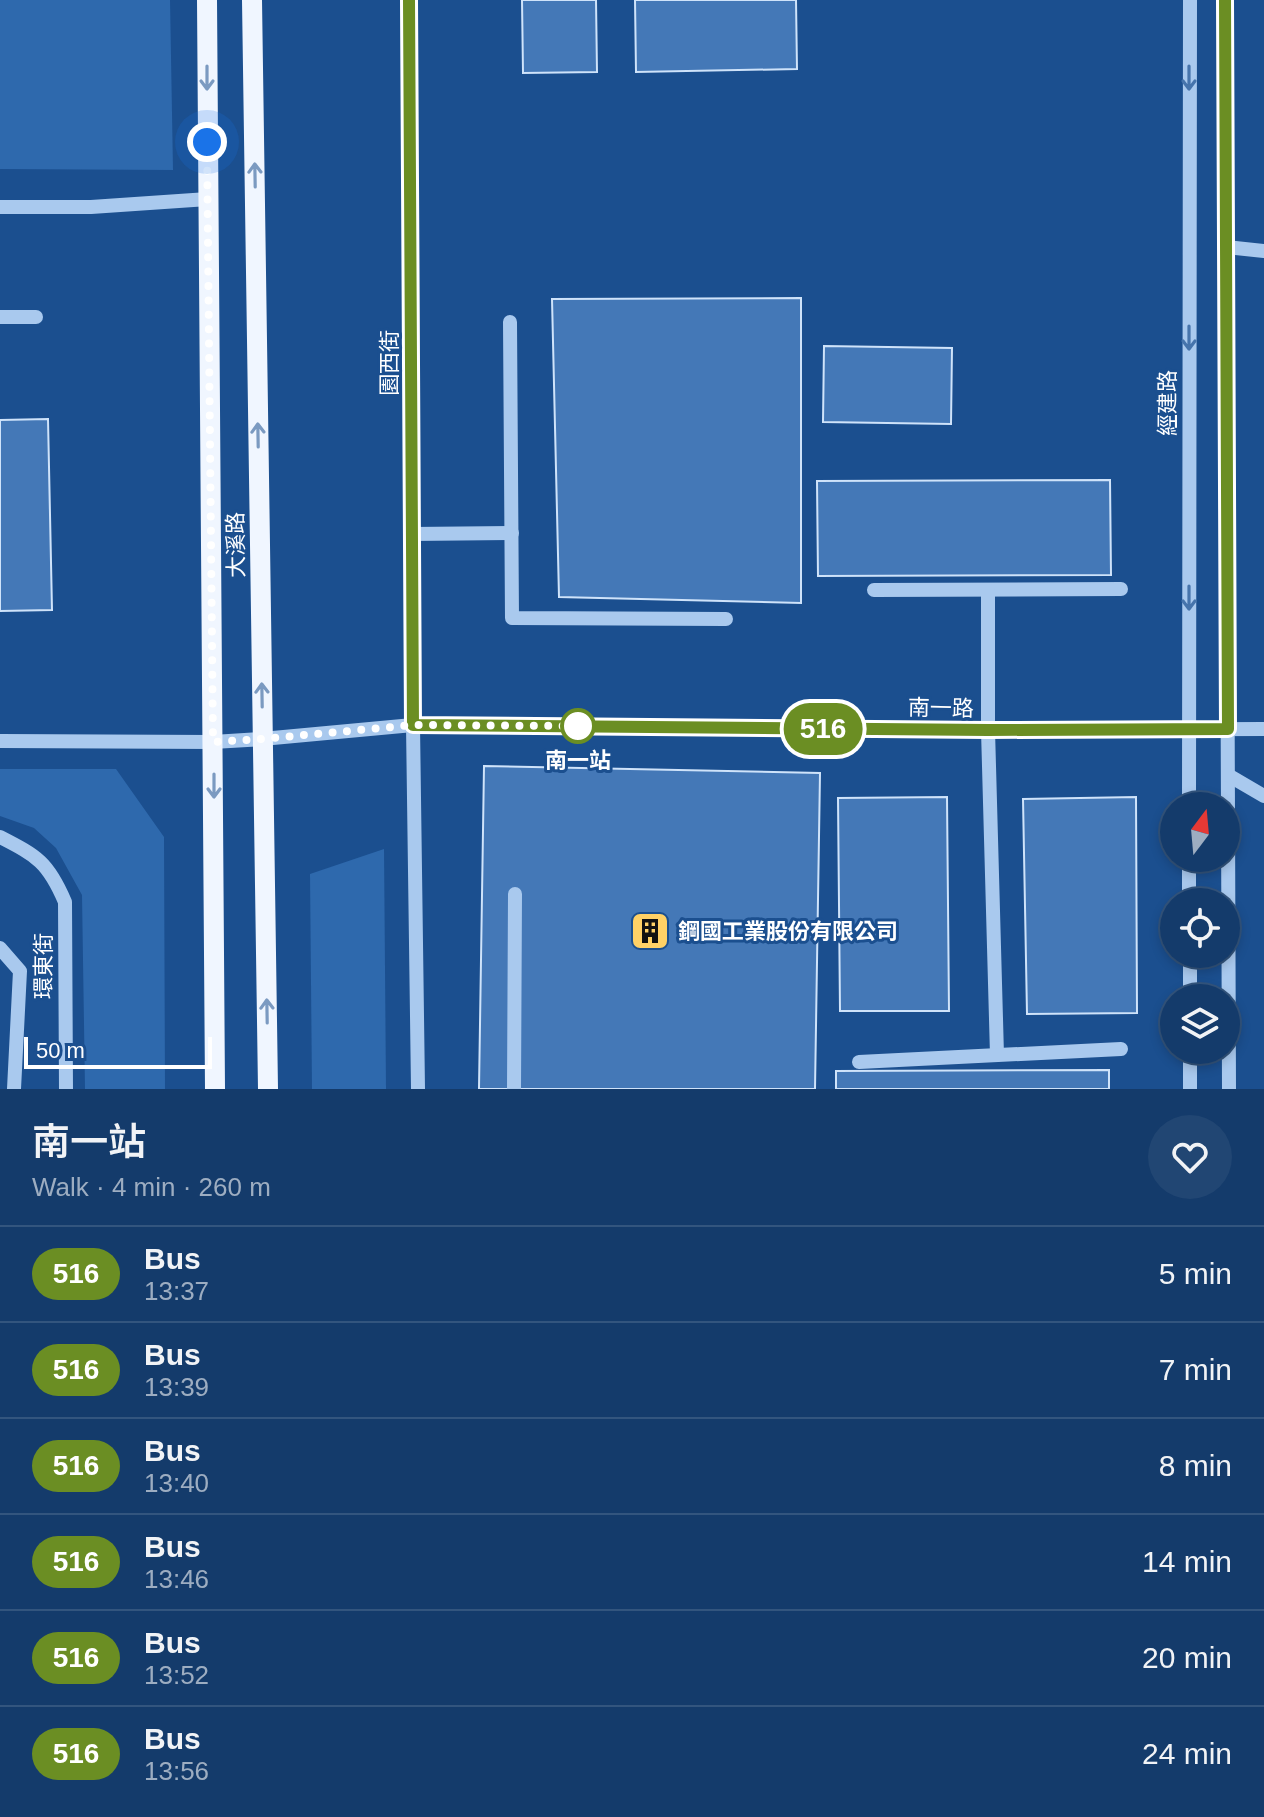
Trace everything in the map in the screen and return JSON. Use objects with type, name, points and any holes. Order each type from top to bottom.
[{"type":"main road","name":"大溪路","points":[[207,0],[215,1089]]},
{"type":"main road","name":"大溪路","points":[[252,0],[268,1089]]},
{"type":"street","name":"園西街","points":[[409,0],[418,1089]]},
{"type":"street","name":"經建路","points":[[1189,792],[1190,0]]},
{"type":"street","points":[[1225,0],[1229,1089]]},
{"type":"street","points":[[0,207],[91,207],[208,199]]},
{"type":"street","points":[[1226,247],[1264,251]]},
{"type":"street","points":[[0,317],[36,317]]},
{"type":"street","points":[[510,322],[512,618],[726,619]]},
{"type":"street","points":[[412,534],[512,533]]},
{"type":"street","points":[[874,590],[1121,589]]},
{"type":"street","points":[[988,591],[988,730],[997,1055]]},
{"type":"street","name":"南一路","points":[[0,741],[213,742],[413,725],[1264,729]]},
{"type":"street","points":[[1228,775],[1264,796]]},
{"type":"street","name":"環東街","points":[[0,837],[33,854],[54,877],[65,902],[66,1089]]},
{"type":"street","points":[[514,1089],[515,894]]},
{"type":"street","points":[[0,948],[20,971],[14,1089]]},
{"type":"street","points":[[859,1062],[1121,1049]]},
{"type":"street","points":[[1190,1064],[1190,1089]]},
{"type":"shaded area","points":[[0,0],[170,0],[173,170],[0,169]]},
{"type":"shaded area","points":[[0,769],[116,769],[164,837],[165,1089],[85,1089],[82,895],[56,848],[34,828],[0,816]]},
{"type":"shaded area","points":[[384,849],[386,1089],[312,1089],[310,874]]},
{"type":"building","points":[[522,0],[596,0],[597,72],[523,73]]},
{"type":"building","points":[[635,0],[796,0],[797,69],[636,72]]},
{"type":"building","points":[[801,298],[801,603],[559,597],[552,299]]},
{"type":"building","points":[[824,346],[952,348],[951,424],[823,422]]},
{"type":"building","points":[[48,419],[52,610],[0,611],[0,420]]},
{"type":"building","points":[[1110,480],[1111,575],[818,576],[817,481]]},
{"type":"building","name":"鋼國工業股份有限公司","points":[[484,766],[820,773],[815,1089],[479,1089]]},
{"type":"building","points":[[947,797],[949,1011],[840,1011],[838,798]]},
{"type":"building","points":[[1136,797],[1137,1013],[1027,1014],[1023,799]]},
{"type":"building","points":[[1109,1070],[1109,1089],[836,1089],[836,1071]]},
{"type":"bus line","name":"516","points":[[409,0],[413,725],[988,730],[1228,729],[1225,0]]},
{"type":"place","name":"南一站","points":[[578,726]]},
{"type":"place","name":"鋼國工業股份有限公司","points":[[650,931]]},
{"type":"route","points":[[207,142],[213,742],[413,725],[578,726]]}]
